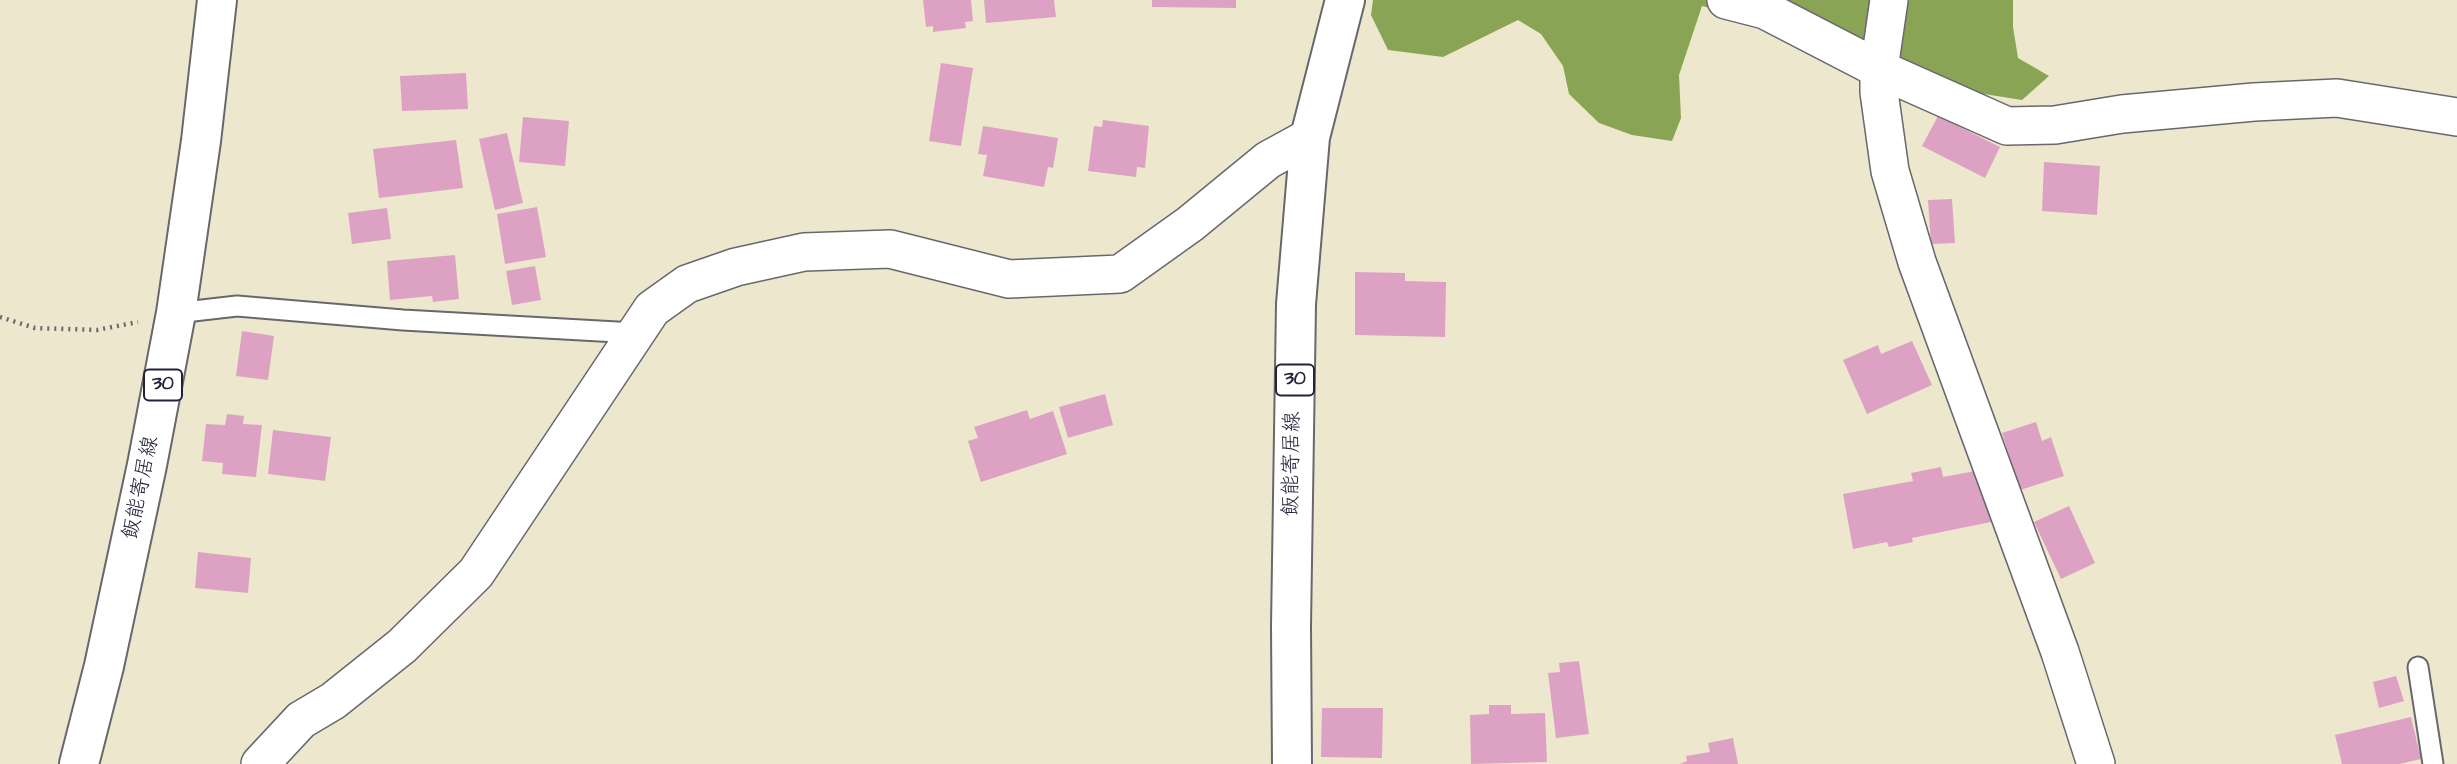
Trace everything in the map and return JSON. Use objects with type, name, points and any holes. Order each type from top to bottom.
[{"type":"main road","name":"飯能寄居線","points":[[79,764],[104,666],[176,313],[201,141],[217,0]]},
{"type":"main road","name":"飯能寄居線","points":[[1292,764],[1291,626],[1296,304],[1310,137],[1345,0]]},
{"type":"street","points":[[1726,0],[1765,10],[1879,69],[2007,126],[2054,125],[2122,114],[2254,102],[2337,98],[2457,117]]},
{"type":"street","points":[[1889,0],[1879,69],[1879,92],[1891,171],[1917,262],[2060,652],[2096,764]]},
{"type":"street","points":[[260,764],[301,720],[333,701],[402,646],[476,573],[652,309],[687,284],[736,267],[804,252],[890,249],[1009,279],[1120,274],[1189,224],[1268,160],[1310,137]]},
{"type":"lane","points":[[176,313],[237,306],[402,320],[635,333]]},
{"type":"lane","points":[[2418,667],[2433,764]]},
{"type":"path","points":[[0,317],[35,328],[97,330],[176,313]]},
{"type":"green space","points":[[1373,0],[2013,0],[2013,27],[2018,58],[2049,76],[2022,100],[1965,91],[1754,18],[1702,6],[1679,75],[1681,118],[1672,141],[1632,135],[1599,123],[1569,94],[1563,66],[1541,34],[1518,20],[1443,57],[1388,50],[1371,15]]},
{"type":"building","points":[[923,0],[971,0],[973,21],[965,22],[966,28],[933,32],[933,26],[926,27]]},
{"type":"building","points":[[984,0],[1054,0],[1056,17],[986,23]]},
{"type":"building","points":[[1152,0],[1236,0],[1236,8],[1152,7]]},
{"type":"building","points":[[941,63],[973,68],[961,146],[929,141]]},
{"type":"building","points":[[466,73],[468,109],[402,111],[400,76]]},
{"type":"building","points":[[1938,116],[2000,147],[1985,178],[1922,146]]},
{"type":"building","points":[[523,117],[569,121],[565,166],[519,162]]},
{"type":"building","points":[[1103,120],[1149,126],[1145,168],[1137,167],[1136,177],[1088,171],[1094,126],[1102,127]]},
{"type":"building","points":[[983,126],[1058,138],[1053,168],[1048,167],[1044,187],[983,176],[987,155],[978,154]]},
{"type":"building","points":[[507,133],[523,203],[495,210],[479,139]]},
{"type":"building","points":[[456,140],[463,188],[379,198],[373,149]]},
{"type":"building","points":[[2044,162],[2100,166],[2097,215],[2042,211]]},
{"type":"building","points":[[1952,199],[1955,243],[1931,244],[1928,200]]},
{"type":"building","points":[[537,207],[546,257],[505,264],[497,214]]},
{"type":"building","points":[[387,208],[391,239],[352,244],[348,213]]},
{"type":"building","points":[[455,255],[459,299],[433,302],[432,296],[390,300],[387,261]]},
{"type":"building","points":[[535,266],[541,300],[512,305],[506,271]]},
{"type":"building","points":[[1355,272],[1405,273],[1405,281],[1446,282],[1445,337],[1355,335]]},
{"type":"building","points":[[242,331],[274,336],[268,380],[236,376]]},
{"type":"building","points":[[1912,341],[1932,385],[1867,414],[1843,360],[1878,345],[1881,354]]},
{"type":"building","points":[[1105,394],[1113,425],[1068,438],[1059,407]]},
{"type":"building","points":[[1027,410],[1030,419],[1053,411],[1067,454],[981,482],[968,441],[978,438],[974,427]]},
{"type":"building","points":[[227,414],[244,416],[243,424],[262,425],[256,477],[222,474],[223,463],[202,461],[206,424],[225,425]]},
{"type":"building","points":[[2036,422],[2042,441],[2051,437],[2064,476],[2020,490],[2002,433]]},
{"type":"building","points":[[273,430],[331,437],[325,481],[268,474]]},
{"type":"building","points":[[1941,467],[1943,477],[1986,469],[1996,521],[1912,538],[1913,542],[1889,547],[1887,542],[1853,549],[1843,494],[1913,481],[1911,473]]},
{"type":"building","points":[[2069,506],[2095,563],[2061,579],[2034,522]]},
{"type":"building","points":[[198,552],[251,558],[248,593],[195,588]]},
{"type":"building","points":[[1579,661],[1589,734],[1556,738],[1548,673],[1560,672],[1559,663]]},
{"type":"building","points":[[2396,676],[2404,701],[2379,708],[2373,682]]},
{"type":"building","points":[[1489,705],[1511,705],[1511,714],[1545,713],[1547,762],[1471,764],[1470,715],[1489,714]]},
{"type":"building","points":[[1322,708],[1383,708],[1382,758],[1321,757]]},
{"type":"building","points":[[2411,717],[2421,759],[2400,764],[2342,764],[2335,735]]},
{"type":"building","points":[[1733,738],[1738,764],[1680,764],[1687,761],[1686,756],[1710,752],[1708,743]]}]
